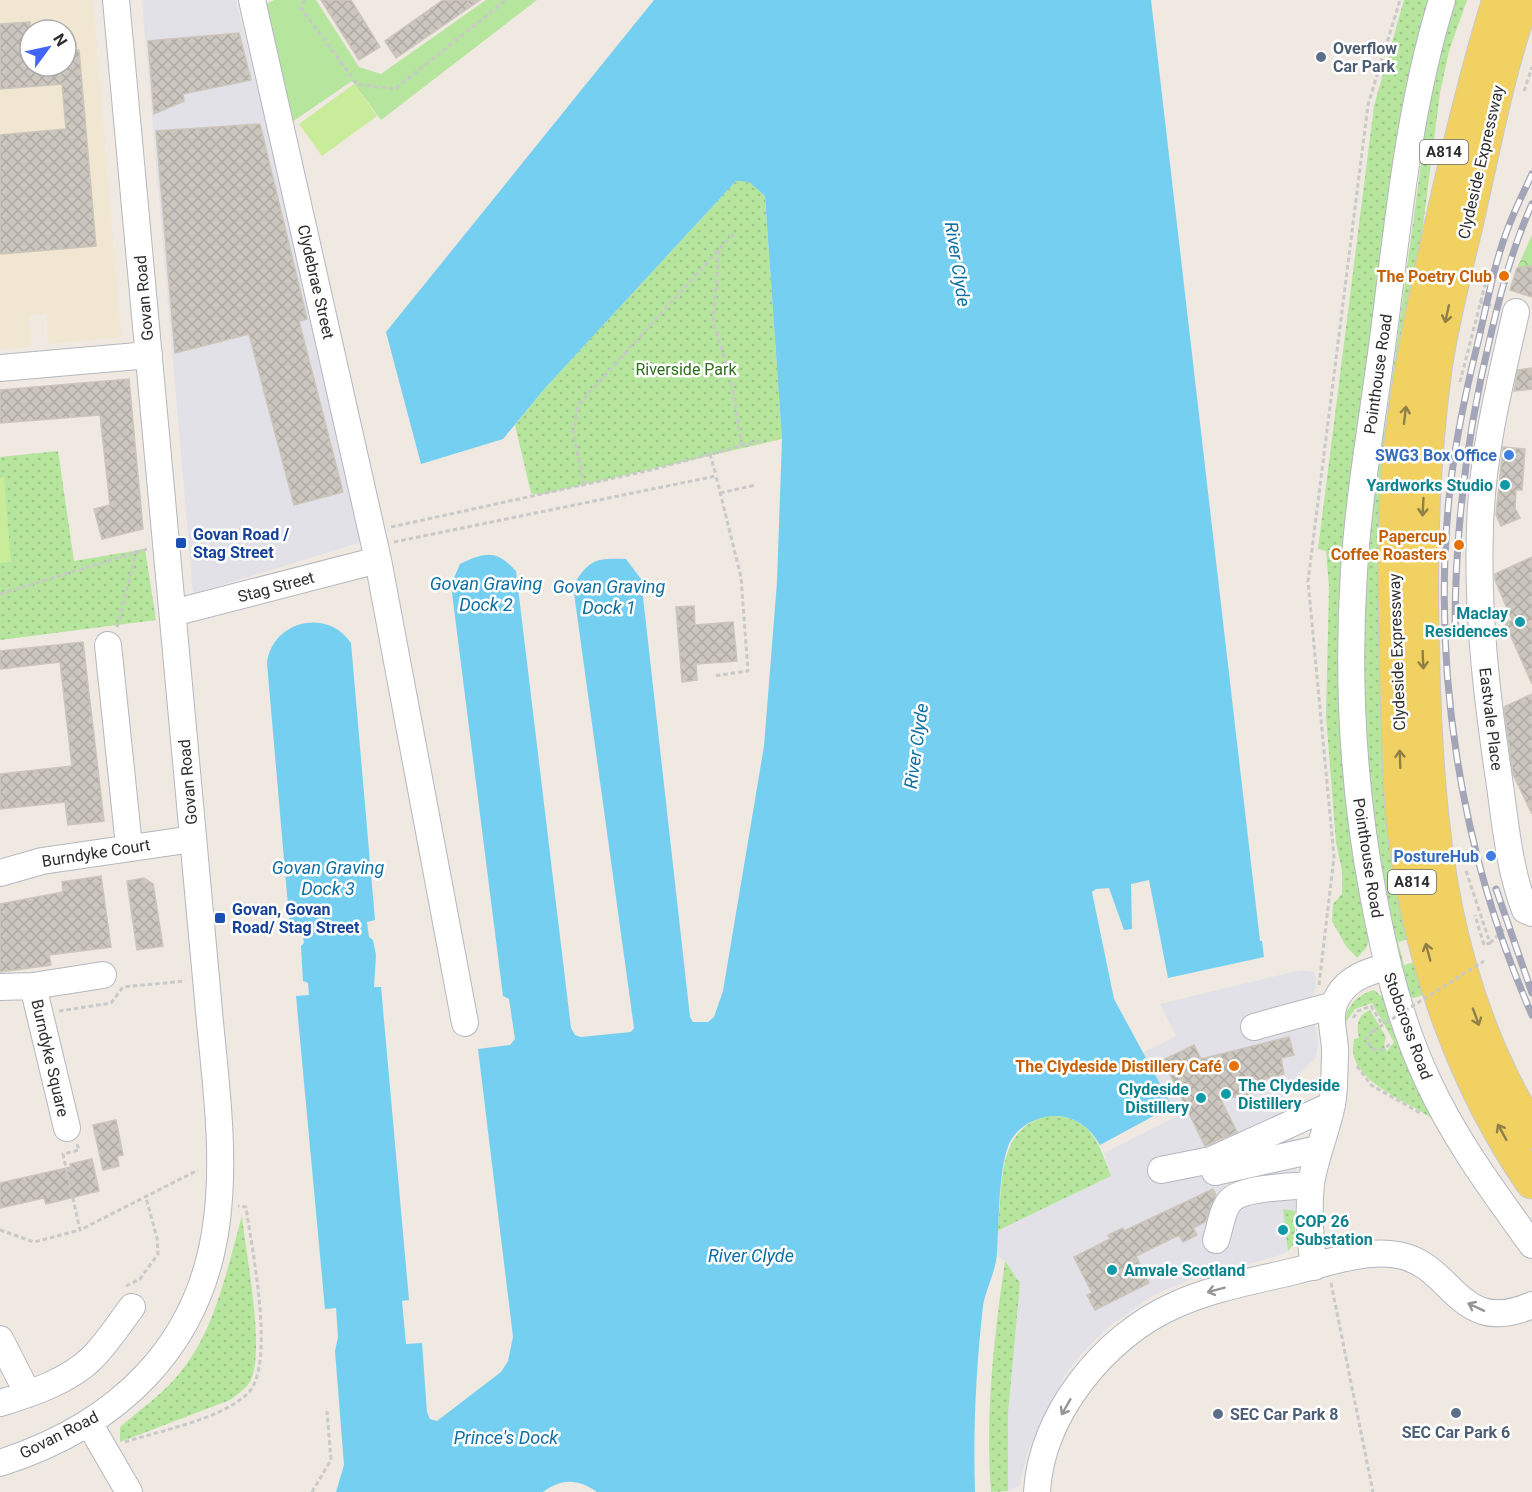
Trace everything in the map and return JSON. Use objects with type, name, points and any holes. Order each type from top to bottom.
[{"type":"main road","name":"A814","points":[[1424,307],[1447,122],[1479,0]]},
{"type":"main road","name":"Clydeside Expressway","points":[[1516,3],[1464,127],[1424,307],[1408,385],[1399,462],[1394,557],[1401,797],[1407,851],[1427,950],[1455,1034],[1492,1113],[1532,1182]]},
{"type":"main road","name":"Clydeside Expressway","points":[[1516,3],[1436,366],[1425,459],[1420,560],[1425,735],[1431,826],[1440,887],[1460,970],[1478,1021],[1499,1070],[1532,1132]]},
{"type":"street","name":"Govan Road","points":[[0,1463],[24,1455],[89,1423],[147,1376],[167,1353],[186,1323],[211,1257],[218,1204],[220,1159],[193,838],[116,0]]},
{"type":"street","name":"Pointhouse Road","points":[[1388,966],[1367,864],[1356,772],[1352,663],[1354,568],[1413,118],[1442,0]]},
{"type":"street","name":"Clydebrae Street","points":[[253,2],[375,545],[465,1023]]},
{"type":"street","name":"Eastvale Place","points":[[1516,312],[1490,430],[1480,526],[1482,643],[1510,856],[1528,912]]},
{"type":"street","points":[[0,368],[149,355]]},
{"type":"street","name":"Stag Street","points":[[173,613],[375,545]]},
{"type":"street","points":[[108,645],[129,846]]},
{"type":"street","name":"Burndyke Court","points":[[0,873],[42,861],[193,838]]},
{"type":"street","name":"Stobcross Road","points":[[1334,1005],[1344,988],[1358,976],[1388,966],[1402,1016],[1427,1080],[1476,1168],[1532,1245]]},
{"type":"street","points":[[33,986],[103,975]]},
{"type":"street","name":"Burndyke Square","points":[[0,987],[33,986],[67,1128]]},
{"type":"street","points":[[1254,1027],[1334,1005],[1331,1032],[1336,1052],[1332,1105],[1318,1149],[1311,1185],[1308,1229],[1321,1265]]},
{"type":"street","points":[[1161,1170],[1211,1160],[1332,1105]]},
{"type":"street","points":[[1198,1176],[1318,1149]]},
{"type":"street","points":[[1216,1240],[1226,1207],[1234,1197],[1284,1186],[1311,1185]]},
{"type":"street","points":[[1037,1492],[1044,1456],[1068,1403],[1094,1366],[1130,1332],[1170,1307],[1203,1294],[1359,1256],[1400,1255],[1429,1269],[1448,1290],[1476,1309],[1492,1313],[1509,1312],[1532,1305]]},
{"type":"street","points":[[0,1403],[28,1394],[72,1372],[91,1359],[132,1307]]},
{"type":"street","points":[[0,1339],[28,1394]]},
{"type":"street","points":[[89,1423],[129,1492]]},
{"type":"street","points":[[107,1454],[108,1492]]},
{"type":"path","points":[[304,0],[301,8],[357,84],[395,88],[506,0]]},
{"type":"path","points":[[1334,1005],[1320,998],[1319,974],[1334,856],[1308,581],[1368,105],[1400,0]]},
{"type":"path","points":[[584,485],[573,431],[579,404],[733,234]]},
{"type":"path","points":[[719,248],[713,322],[730,375],[742,446]]},
{"type":"path","points":[[375,545],[584,485],[763,440]]},
{"type":"path","points":[[710,454],[741,577],[748,670],[713,676]]},
{"type":"path","points":[[375,545],[716,476]]},
{"type":"path","points":[[720,493],[756,485]]},
{"type":"path","points":[[0,594],[137,550],[166,546]]},
{"type":"path","points":[[108,645],[116,629],[137,550]]},
{"type":"path","points":[[1490,943],[1528,912]]},
{"type":"path","points":[[1390,1039],[1386,1048],[1372,1049],[1366,1039],[1373,1031],[1484,962]]},
{"type":"path","points":[[40,1014],[111,1003],[123,987],[187,981]]},
{"type":"path","points":[[1331,1032],[1346,1030],[1358,1011],[1366,1006],[1371,1006],[1379,1020]]},
{"type":"path","points":[[1356,1065],[1371,1085],[1425,1115]]},
{"type":"path","points":[[67,1128],[74,1137],[79,1150],[63,1154],[80,1230]]},
{"type":"path","points":[[0,1230],[34,1242],[80,1230],[220,1159]]},
{"type":"path","points":[[132,1307],[125,1286],[140,1279],[159,1254],[146,1197]]},
{"type":"path","points":[[107,1454],[115,1445],[224,1410],[249,1393],[258,1379],[262,1351],[261,1326],[246,1207],[218,1204]]},
{"type":"path","points":[[1321,1265],[1373,1492]]},
{"type":"path","points":[[312,1492],[331,1460],[327,1411]]},
{"type":"shaded area","points":[[0,0],[93,0],[121,337],[48,344],[46,314],[29,315],[31,346],[0,350]]},
{"type":"shaded area","points":[[142,0],[236,0],[368,540],[193,594]]},
{"type":"shaded area","points":[[1301,970],[1314,972],[1316,980],[1316,988],[1311,998],[1318,1045],[1316,1057],[1291,1084],[1279,1108],[1296,1143],[1295,1242],[1288,1251],[1275,1257],[1196,1277],[1152,1296],[1107,1328],[1077,1359],[1063,1379],[1029,1448],[1019,1486],[1008,1491],[1008,1413],[1020,1283],[1005,1261],[997,1255],[997,1231],[1111,1176],[1104,1153],[1181,1114],[1177,1104],[1172,1106],[1143,1053],[1176,1036],[1160,1004]]},
{"type":"green space","points":[[274,0],[316,0],[359,67],[381,74],[486,0],[537,0],[381,120],[352,81],[289,124],[260,7]]},
{"type":"green space","points":[[1404,0],[1431,0],[1352,501],[1371,937],[1366,948],[1357,958],[1346,946],[1332,921],[1333,904],[1342,894],[1342,871],[1336,842],[1326,716],[1329,586],[1326,551],[1318,549],[1374,106]]},
{"type":"green space","points":[[1452,0],[1467,0],[1449,51],[1440,93],[1421,241],[1413,938],[1398,942],[1404,965],[1419,961],[1427,994],[1414,998],[1408,995],[1379,871],[1363,714],[1363,595],[1379,436],[1385,429],[1424,142],[1423,121]]},
{"type":"green space","points":[[354,84],[377,116],[322,156],[299,124]]},
{"type":"green space","name":"Riverside Park","points":[[736,181],[749,182],[765,196],[782,439],[539,495],[531,493],[515,425],[546,387]]},
{"type":"green space","points":[[1532,235],[1532,266],[1517,268]]},
{"type":"green space","points":[[58,451],[74,561],[145,549],[156,620],[0,640],[0,457]]},
{"type":"green space","points":[[4,477],[11,562],[0,563],[0,478]]},
{"type":"green space","points":[[1374,990],[1385,999],[1438,1123],[1373,1082],[1362,1072],[1355,1060],[1353,1046],[1354,1039],[1359,1038],[1358,1021],[1370,1010],[1386,1037],[1384,1045],[1387,1051],[1394,1042],[1372,1003],[1355,1009],[1344,1025],[1353,1003],[1362,995]]},
{"type":"green space","points":[[1047,1116],[1062,1117],[1083,1125],[1096,1141],[1111,1176],[997,1231],[1002,1179],[1010,1147],[1018,1134],[1030,1123]]},
{"type":"green space","points":[[1283,1209],[1295,1211],[1295,1242],[1288,1251]]},
{"type":"green space","points":[[242,1216],[255,1322],[255,1362],[251,1381],[230,1400],[120,1442],[120,1427],[169,1385],[197,1348],[216,1306]]},
{"type":"green space","points":[[1005,1261],[1020,1283],[1008,1413],[1008,1491],[991,1492],[990,1405],[997,1319]]},
{"type":"water","name":"River Clyde","points":[[654,0],[1151,0],[1260,941],[1262,941],[1264,957],[1168,978],[1149,880],[1131,884],[1132,929],[1124,930],[1109,888],[1096,889],[1092,892],[1114,999],[1172,1106],[1100,1145],[1083,1125],[1077,1121],[1057,1116],[1043,1117],[1031,1122],[1019,1130],[1011,1140],[1001,1178],[996,1260],[983,1306],[975,1422],[975,1492],[597,1492],[577,1483],[563,1482],[543,1492],[336,1492],[344,1465],[335,1351],[338,1337],[336,1308],[325,1309],[296,996],[309,995],[308,983],[303,981],[302,929],[290,929],[267,663],[271,649],[279,637],[289,629],[315,622],[328,625],[341,632],[351,643],[375,920],[367,922],[369,937],[373,940],[376,955],[374,987],[381,987],[409,1300],[402,1301],[406,1344],[422,1343],[427,1412],[430,1419],[437,1421],[501,1372],[508,1361],[513,1337],[478,1049],[510,1045],[515,1039],[509,999],[503,996],[451,585],[460,564],[476,557],[490,555],[502,559],[516,571],[571,1028],[575,1035],[581,1037],[631,1032],[634,1028],[573,586],[589,565],[600,560],[626,559],[641,579],[690,1017],[693,1022],[708,1022],[714,1017],[723,991],[764,746],[777,582],[782,439],[765,196],[749,182],[736,181],[546,387],[503,439],[421,464],[386,332]]},
{"type":"building","points":[[321,0],[351,0],[380,47],[359,60]]},
{"type":"building","points":[[443,0],[480,0],[396,58],[385,41]]},
{"type":"building","points":[[18,23],[18,78],[78,78],[79,50],[96,246],[0,254],[0,135],[66,129],[62,84],[0,89],[0,24]]},
{"type":"building","points":[[239,33],[251,80],[183,94],[184,101],[154,114],[148,41]]},
{"type":"building","points":[[260,124],[307,319],[299,321],[343,492],[294,505],[249,334],[175,353],[156,131]]},
{"type":"building","points":[[1532,266],[1532,297],[1510,290],[1517,268]]},
{"type":"building","points":[[1532,368],[1532,389],[1514,391],[1518,370]]},
{"type":"building","points":[[129,379],[143,529],[102,539],[94,509],[110,505],[100,415],[0,423],[0,390]]},
{"type":"building","points":[[1503,447],[1525,449],[1522,490],[1516,490],[1515,508],[1520,518],[1501,526],[1496,515]]},
{"type":"building","name":"Maclay Residences","points":[[1532,557],[1532,684],[1505,623],[1512,620],[1495,580],[1495,574]]},
{"type":"building","points":[[694,606],[695,625],[733,622],[737,661],[696,664],[697,680],[682,682],[676,607]]},
{"type":"building","points":[[83,642],[104,821],[68,825],[65,802],[0,809],[0,774],[72,766],[60,662],[0,669],[0,651]]},
{"type":"building","points":[[1532,694],[1532,814],[1513,774],[1504,707]]},
{"type":"building","points":[[101,876],[111,947],[49,955],[51,965],[0,972],[0,904],[63,892],[62,882]]},
{"type":"building","points":[[144,878],[153,884],[163,946],[137,950],[127,881]]},
{"type":"building","name":"Clydeside Distillery","points":[[1289,1037],[1294,1055],[1281,1058],[1284,1074],[1261,1080],[1263,1091],[1221,1100],[1237,1132],[1205,1146],[1163,1060],[1194,1045],[1201,1059]]},
{"type":"building","points":[[116,1120],[123,1155],[117,1156],[119,1166],[103,1170],[93,1125]]},
{"type":"building","points":[[92,1159],[99,1191],[46,1204],[44,1198],[0,1208],[0,1183],[71,1167],[70,1164]]},
{"type":"building","points":[[1213,1189],[1216,1195],[1205,1222],[1193,1228],[1197,1235],[1183,1242],[1179,1235],[1136,1256],[1149,1283],[1095,1310],[1087,1295],[1092,1293],[1074,1257],[1110,1239],[1108,1235],[1123,1228],[1124,1231]]},
{"type":"railway","points":[[1532,174],[1511,221],[1499,256],[1469,378],[1455,451],[1445,555],[1445,623],[1449,690],[1457,757],[1469,824],[1486,889],[1507,953],[1532,1015]]},
{"type":"railway","points":[[1455,629],[1460,517],[1475,407],[1503,285],[1532,204]]},
{"type":"railway","points":[[1496,889],[1532,993]]},
{"type":"place","name":"Overflow Car Park","points":[[1321,57]]},
{"type":"place","name":"The Poetry Club","points":[[1504,276]]},
{"type":"place","name":"SWG3 Box Office","points":[[1509,455]]},
{"type":"place","name":"Yardworks Studio","points":[[1505,485]]},
{"type":"place","name":"Govan Road / Stag Street","points":[[181,543]]},
{"type":"place","name":"Papercup Coffee Roasters","points":[[1459,545]]},
{"type":"place","name":"Maclay Residences","points":[[1520,622]]},
{"type":"place","name":"PostureHub","points":[[1491,856]]},
{"type":"place","name":"Govan, Govan Road/ Stag Street","points":[[220,918]]},
{"type":"place","name":"The Clydeside Distillery Café","points":[[1234,1066]]},
{"type":"place","name":"The Clydeside Distillery","points":[[1226,1094]]},
{"type":"place","name":"Clydeside Distillery","points":[[1201,1098]]},
{"type":"place","name":"COP 26 Substation","points":[[1283,1230]]},
{"type":"place","name":"Amvale Scotland","points":[[1112,1270]]},
{"type":"place","name":"SEC Car Park 6","points":[[1456,1413]]},
{"type":"place","name":"SEC Car Park 8","points":[[1218,1414]]},
{"type":"water label","name":"Govan Graving Dock 2","points":[[486,593]]},
{"type":"water label","name":"Govan Graving Dock 1","points":[[609,596]]},
{"type":"water label","name":"Govan Graving Dock 3","points":[[328,877]]},
{"type":"water label","name":"Prince's Dock","points":[[506,1437]]}]
